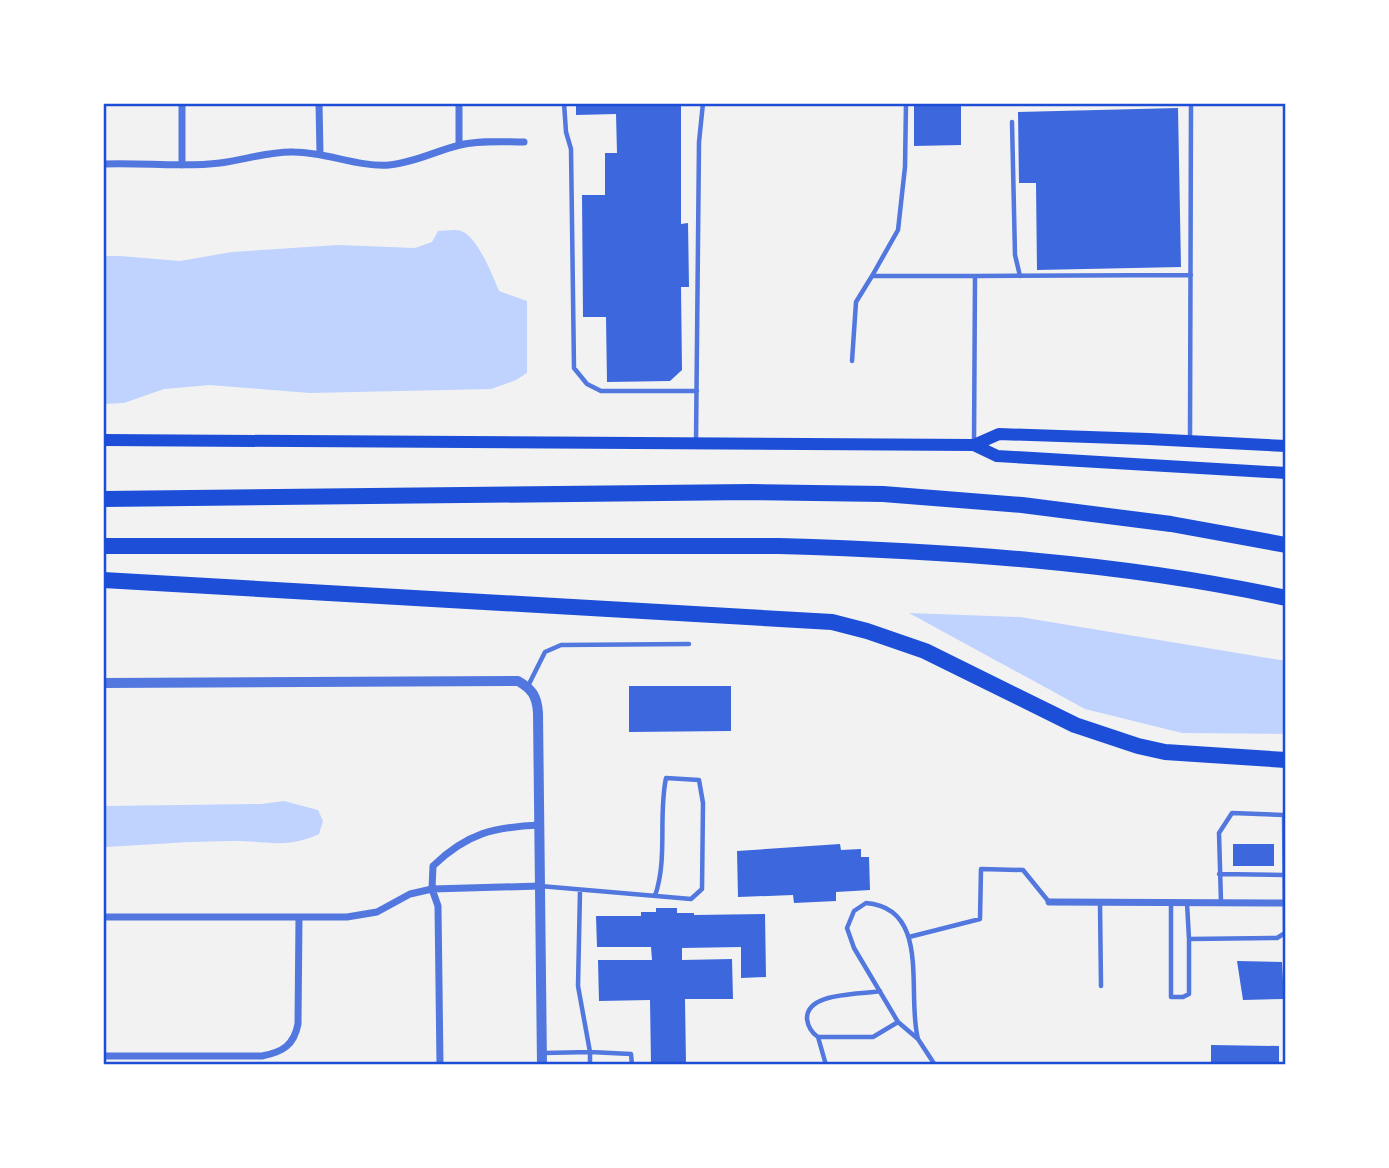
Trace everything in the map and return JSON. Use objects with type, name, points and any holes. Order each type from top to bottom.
[{"type":"highway","points":[[103,499],[751,492],[883,494],[1049,508],[1171,524],[1286,545]]},
{"type":"highway","points":[[103,546],[752,546],[876,549],[958,554],[1132,573],[1286,598]]},
{"type":"highway","points":[[103,580],[832,622],[925,651],[1075,725],[1138,746],[1165,752],[1286,760]]},
{"type":"main road","points":[[103,440],[974,445],[999,434],[1286,446]]},
{"type":"main road","points":[[974,445],[997,456],[1286,473]]},
{"type":"street","points":[[182,103],[182,165]]},
{"type":"street","points":[[320,103],[320,154]]},
{"type":"street","points":[[459,103],[459,145]]},
{"type":"street","points":[[103,164],[220,163],[291,151],[385,165],[405,163],[459,145],[524,142]]},
{"type":"street","points":[[103,683],[518,681],[528,687],[537,698],[538,708],[542,1059]]},
{"type":"street","points":[[440,1065],[438,906],[432,888],[433,866],[450,849],[479,834],[505,826],[540,825]]},
{"type":"street","points":[[103,917],[347,917],[377,912],[410,894],[432,888],[540,886]]},
{"type":"street","points":[[1049,902],[1285,903]]},
{"type":"street","points":[[103,1056],[262,1056],[276,1054],[289,1047],[295,1038],[298,1024],[299,917]]},
{"type":"lane","points":[[564,103],[566,132],[571,149],[574,368],[587,384],[601,391],[696,391]]},
{"type":"lane","points":[[696,443],[699,142],[703,103]]},
{"type":"lane","points":[[852,360],[856,302],[898,230],[905,166],[906,103]]},
{"type":"lane","points":[[1190,441],[1191,103]]},
{"type":"lane","points":[[1012,122],[1015,255],[1020,276]]},
{"type":"lane","points":[[872,276],[1191,275]]},
{"type":"lane","points":[[974,445],[975,276]]},
{"type":"lane","points":[[528,687],[545,652],[561,645],[689,644]]},
{"type":"lane","points":[[540,886],[580,891],[691,899],[702,889],[704,803],[699,780],[666,778],[663,793],[662,876],[655,896]]},
{"type":"lane","points":[[1189,939],[1277,938],[1285,933],[1284,815],[1232,813],[1219,833],[1222,903]]},
{"type":"lane","points":[[909,937],[980,919],[981,869],[1023,870],[1049,902]]},
{"type":"lane","points":[[1219,874],[1284,875]]},
{"type":"lane","points":[[580,891],[578,986],[590,1065]]},
{"type":"lane","points":[[1100,902],[1101,986]]},
{"type":"lane","points":[[918,1039],[913,1021],[915,993],[909,937],[895,913],[881,904],[866,903],[854,911],[847,928],[854,948],[898,1022],[918,1039],[935,1065]]},
{"type":"lane","points":[[1171,903],[1171,996],[1183,997],[1189,994],[1186,903]]},
{"type":"lane","points":[[880,991],[824,998],[812,1004],[807,1012],[808,1024],[818,1037],[873,1037],[898,1022]]},
{"type":"lane","points":[[818,1037],[826,1065]]},
{"type":"lane","points":[[542,1059],[590,1052],[631,1054],[632,1065]]},
{"type":"water","points":[[459,230],[467,234],[484,257],[499,291],[527,301],[527,373],[516,380],[491,389],[310,393],[210,385],[164,389],[124,403],[103,404],[103,256],[180,261],[232,252],[338,245],[415,248],[432,242],[438,231]]},
{"type":"water","points":[[909,613],[1020,617],[1286,661],[1286,734],[1182,733],[1085,709]]},
{"type":"water","points":[[284,801],[318,810],[323,821],[319,834],[286,843],[218,841],[103,847],[103,806],[261,804]]},
{"type":"building","points":[[576,103],[681,103],[681,224],[688,223],[689,287],[681,287],[682,370],[670,381],[607,382],[606,317],[583,317],[582,195],[605,195],[605,153],[617,153],[616,114],[576,115]]},
{"type":"building","points":[[914,103],[961,103],[961,145],[914,146]]},
{"type":"building","points":[[1178,108],[1181,267],[1037,270],[1036,183],[1019,183],[1018,112]]},
{"type":"building","points":[[629,686],[731,686],[731,731],[629,732]]},
{"type":"building","points":[[840,844],[841,850],[861,849],[861,857],[869,857],[870,890],[836,892],[836,901],[794,903],[793,895],[738,897],[737,851]]},
{"type":"building","points":[[1233,844],[1274,844],[1274,866],[1233,866]]},
{"type":"building","points":[[656,908],[677,908],[677,913],[694,915],[765,914],[766,977],[741,978],[741,947],[682,948],[682,960],[732,959],[733,999],[685,999],[686,1064],[651,1064],[650,1000],[599,1001],[598,960],[652,960],[651,947],[597,947],[596,916],[641,916],[641,912],[656,912]]},
{"type":"building","points":[[1237,961],[1282,962],[1284,999],[1243,1000]]},
{"type":"building","points":[[1211,1045],[1279,1046],[1279,1063],[1211,1062]]}]
